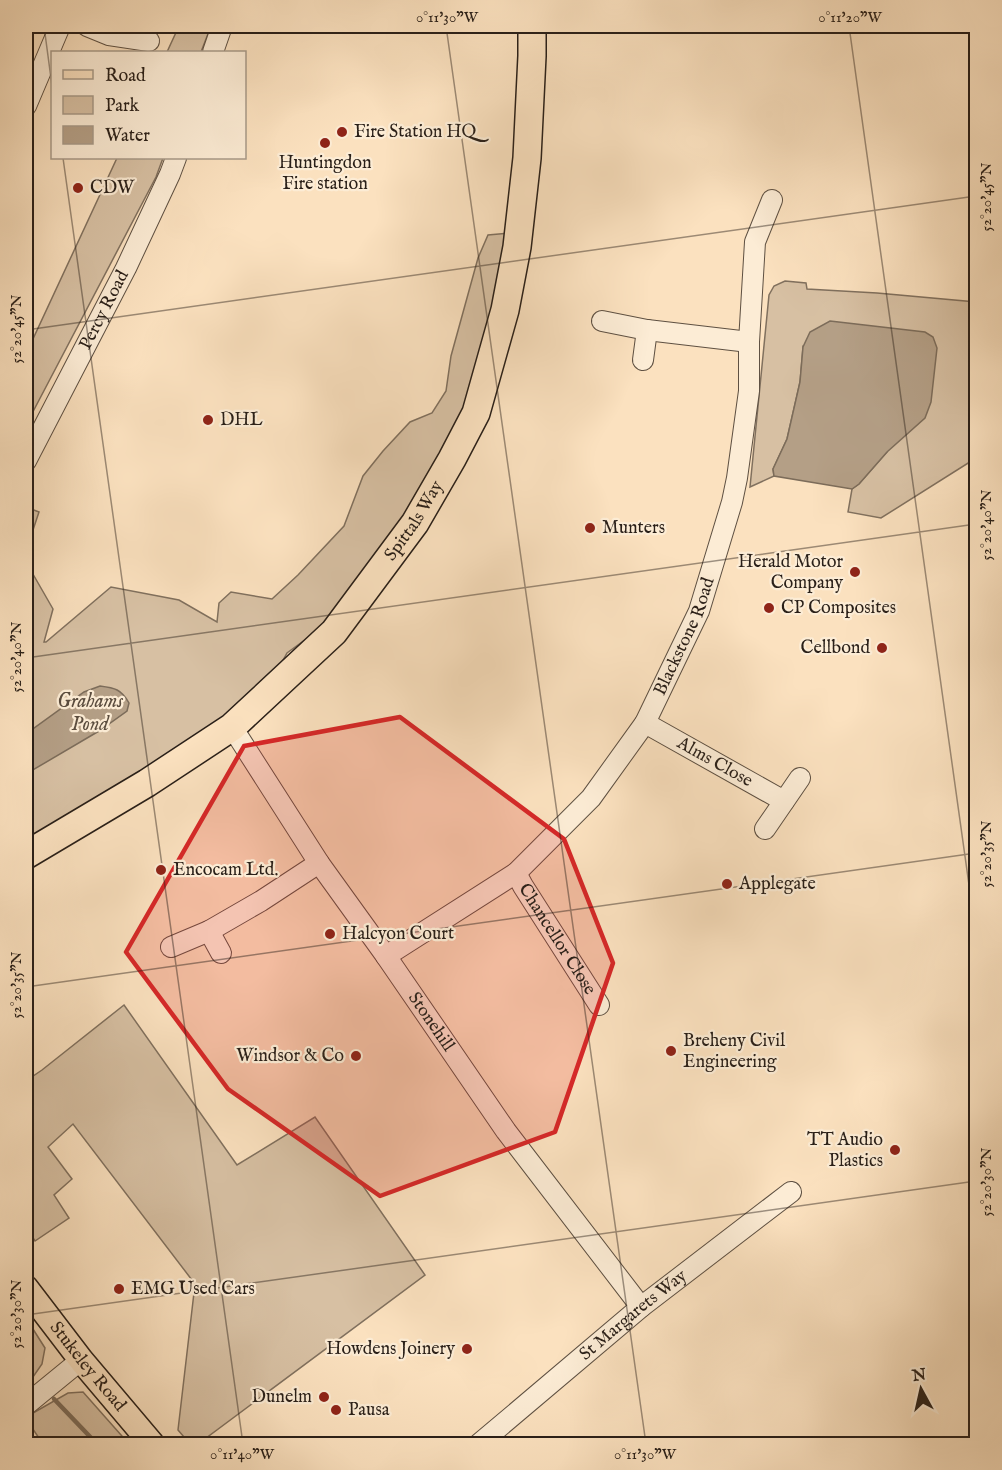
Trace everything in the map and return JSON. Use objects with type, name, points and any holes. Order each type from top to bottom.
[{"type":"highway","name":"Spittals Way","points":[[26,855],[147,783],[232,726],[334,632],[415,523],[476,413],[505,310],[518,247],[527,158],[532,26]]},
{"type":"main road","name":"Stukeley Road","points":[[26,1288],[81,1360],[152,1444]]},
{"type":"street","points":[[26,106],[60,26]]},
{"type":"street","points":[[87,26],[110,35],[149,41]]},
{"type":"street","points":[[213,51],[222,26]]},
{"type":"street","name":"Percy Road","points":[[26,461],[126,268],[176,159]]},
{"type":"street","name":"Blackstone Road","points":[[386,956],[516,873],[591,798],[645,723],[699,611],[732,502],[749,391],[749,342],[755,242],[772,200]]},
{"type":"street","points":[[602,321],[647,330],[749,342]]},
{"type":"street","points":[[643,360],[647,330]]},
{"type":"street","name":"Alms Close","points":[[645,723],[784,801]]},
{"type":"street","name":"Stonehill","points":[[232,726],[319,863],[506,1131],[641,1307]]},
{"type":"street","points":[[765,829],[800,778]]},
{"type":"street","points":[[171,947],[209,931],[261,901],[319,863]]},
{"type":"street","name":"Chancellor Close","points":[[516,873],[599,1005]]},
{"type":"street","points":[[209,931],[221,954]]},
{"type":"street","name":"St Margarets Way","points":[[479,1444],[641,1307],[791,1191]]},
{"type":"street","points":[[26,1405],[81,1360]]},
{"type":"highlighted area","points":[[400,717],[564,839],[613,963],[555,1132],[380,1196],[228,1089],[126,952],[244,746]]},
{"type":"green space","points":[[179,26],[211,26],[201,51],[167,51]]},
{"type":"green space","points":[[117,159],[163,159],[156,177],[26,425],[26,354]]},
{"type":"green space","points":[[520,232],[507,312],[433,477],[335,618],[287,653],[282,662],[222,724],[26,847],[26,562],[53,609],[44,642],[111,587],[179,600],[217,622],[219,603],[231,592],[272,599],[344,526],[363,476],[383,451],[410,422],[432,413],[446,391],[451,356],[478,258],[488,235]]},
{"type":"green space","points":[[785,281],[806,283],[807,289],[976,302],[973,460],[881,518],[848,512],[852,489],[887,452],[803,347],[800,382],[787,439],[773,469],[774,476],[750,487],[769,295],[774,286]]},
{"type":"green space","points":[[26,507],[39,512],[26,551]]},
{"type":"green space","points":[[124,1005],[237,1165],[315,1117],[425,1275],[198,1444],[190,1444],[178,1430],[195,1284],[73,1124],[48,1147],[72,1179],[54,1195],[69,1218],[35,1241],[26,1227],[26,1081]]},
{"type":"green space","points":[[26,1318],[45,1348],[42,1364],[26,1387]]},
{"type":"green space","points":[[83,1392],[129,1444],[43,1444],[26,1417],[68,1393]]},
{"type":"water","points":[[830,321],[925,332],[933,337],[937,348],[931,402],[925,418],[887,452],[852,489],[774,476],[773,469],[787,439],[800,382],[803,347],[810,332]]},
{"type":"water","name":"Grahams Pond","points":[[100,686],[120,692],[129,703],[127,711],[99,731],[26,774],[26,734],[84,692]]},
{"type":"waterway","points":[[26,1369],[31,1374]]},
{"type":"waterway","points":[[54,1399],[97,1444]]},
{"type":"place","name":"Fire Station HQ","points":[[342,132]]},
{"type":"place","name":"Huntingdon Fire station","points":[[325,143]]},
{"type":"place","name":"CDW","points":[[78,188]]},
{"type":"place","name":"DHL","points":[[208,420]]},
{"type":"place","name":"Munters","points":[[590,528]]},
{"type":"place","name":"Herald Motor Company","points":[[855,572]]},
{"type":"place","name":"CP Composites","points":[[769,608]]},
{"type":"place","name":"Cellbond","points":[[882,648]]},
{"type":"place","name":"Encocam Ltd.","points":[[161,870]]},
{"type":"place","name":"Applegate","points":[[727,884]]},
{"type":"place","name":"Halcyon Court","points":[[330,934]]},
{"type":"place","name":"Breheny Civil Engineering","points":[[671,1051]]},
{"type":"place","name":"Windsor & Co","points":[[356,1056]]},
{"type":"place","name":"TT Audio Plastics","points":[[895,1150]]},
{"type":"place","name":"EMG Used Cars","points":[[119,1289]]},
{"type":"place","name":"Howdens Joinery","points":[[467,1349]]},
{"type":"place","name":"Dunelm","points":[[324,1397]]},
{"type":"place","name":"Pausa","points":[[336,1410]]}]
